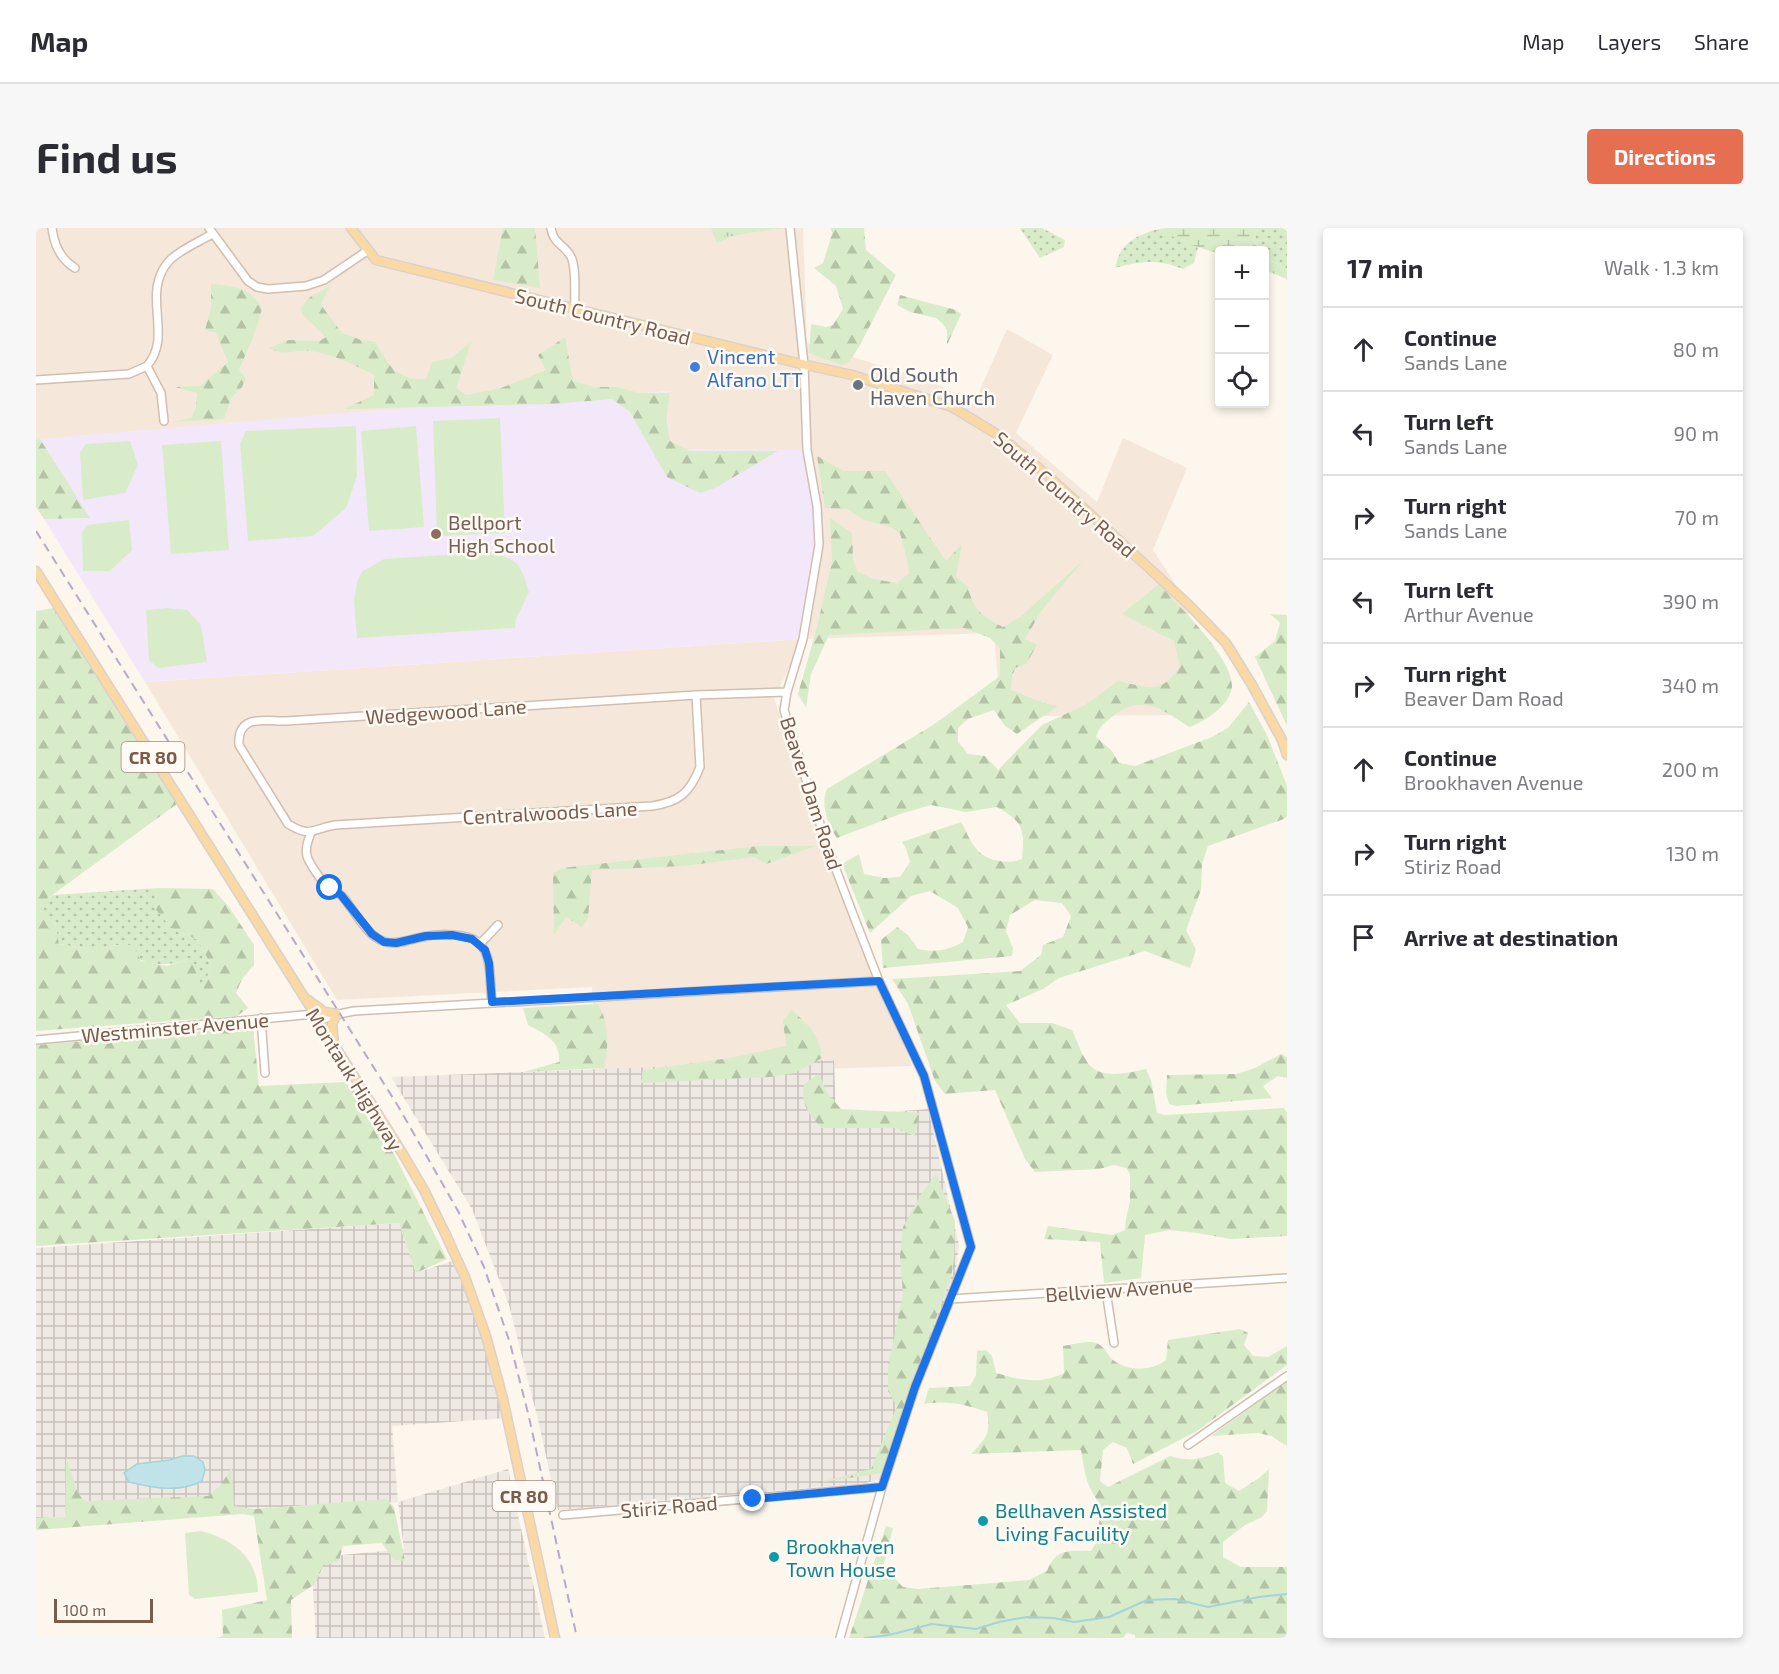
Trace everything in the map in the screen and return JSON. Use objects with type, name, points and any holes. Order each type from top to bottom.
[{"type":"main road","name":"South Country Road","points":[[351,228],[376,260],[852,375],[952,407],[1004,439],[1190,605],[1227,644],[1282,740],[1287,755]]},
{"type":"main road","name":"Montauk Highway","points":[[36,571],[424,1190],[445,1233],[471,1293],[500,1385],[555,1638]]},
{"type":"main road","points":[[299,991],[321,1011],[337,1014],[332,1021],[335,1048]]},
{"type":"street","points":[[52,228],[54,240],[64,262],[75,268]]},
{"type":"street","points":[[551,228],[556,243],[571,255],[575,308]]},
{"type":"street","name":"Beaver Dam Road","points":[[790,228],[804,365],[807,450],[817,506],[819,545],[803,639],[784,710],[827,846],[879,981],[924,1076],[971,1247],[915,1387],[882,1487],[840,1638]]},
{"type":"street","points":[[36,380],[129,374],[147,366],[154,358],[158,348],[155,295],[160,273],[170,260],[210,231],[248,281],[257,287],[268,289],[316,283],[367,251]]},
{"type":"street","points":[[147,366],[161,393],[164,421]]},
{"type":"street","name":"Wedgewood Lane","points":[[311,832],[301,832],[288,824],[239,745],[239,735],[246,723],[696,695],[787,692]]},
{"type":"street","name":"Centralwoods Lane","points":[[311,832],[335,825],[670,803],[681,797],[689,788],[700,767],[696,695]]},
{"type":"street","points":[[311,832],[306,850],[308,858],[322,880],[341,895],[372,934],[384,942],[396,943],[426,936],[452,935],[472,939],[480,944],[485,950],[489,963],[492,1002]]},
{"type":"street","points":[[480,944],[498,925]]},
{"type":"street","name":"Westminster Avenue","points":[[36,1040],[261,1018],[316,1018],[354,1011],[879,981]]},
{"type":"street","points":[[261,1018],[265,1073]]},
{"type":"street","name":"Bellview Avenue","points":[[950,1299],[1287,1278]]},
{"type":"street","points":[[1106,1291],[1114,1343]]},
{"type":"street","points":[[1188,1445],[1287,1376]]},
{"type":"street","name":"Stiriz Road","points":[[563,1515],[882,1487]]},
{"type":"shaded area","points":[[36,228],[803,228],[807,343],[931,381],[974,403],[1007,329],[1053,355],[1016,433],[1097,502],[1123,438],[1187,468],[1153,550],[1189,605],[1186,715],[1001,716],[994,633],[803,639],[657,449],[670,391],[474,407],[474,403],[36,440]]},
{"type":"shaded area","name":"Bellport High School","points":[[671,391],[658,449],[807,450],[817,506],[818,549],[803,639],[145,682],[44,519],[89,518],[40,439],[475,402],[475,407]]},
{"type":"shaded area","points":[[803,639],[774,699],[912,1066],[598,1076],[592,987],[337,1000],[145,682]]},
{"type":"shaded area","points":[[834,1060],[836,1116],[928,1109],[959,1245],[955,1276],[882,1479],[865,1483],[558,1510],[509,1305],[472,1209],[391,1077]]},
{"type":"shaded area","points":[[399,1223],[416,1273],[458,1259],[471,1293],[507,1418],[392,1426],[398,1502],[36,1518],[36,1248]]},
{"type":"shaded area","points":[[508,1469],[545,1638],[316,1638],[311,1558],[404,1549],[398,1502]]},
{"type":"green space","points":[[503,228],[535,228],[540,288],[493,280]]},
{"type":"green space","points":[[711,228],[751,228],[717,243]]},
{"type":"green space","points":[[724,228],[782,228],[724,237]]},
{"type":"green space","points":[[831,228],[864,228],[866,250],[896,275],[860,345],[849,362],[841,365],[809,353],[811,324],[826,327],[833,325],[843,309],[836,286],[814,268],[823,263],[832,234]]},
{"type":"green space","points":[[1020,228],[1042,228],[1065,240],[1064,247],[1040,258]]},
{"type":"green space","points":[[1258,228],[1287,228],[1287,280],[1281,266],[1269,259],[1269,246],[1257,246],[1253,239]]},
{"type":"green space","points":[[1258,228],[1253,239],[1257,246],[1215,246],[1215,253],[1183,242],[1158,229]]},
{"type":"green space","points":[[1158,229],[1198,247],[1194,263],[1183,269],[1149,262],[1115,268],[1121,252],[1130,242]]},
{"type":"green space","points":[[1269,260],[1281,266],[1287,279],[1269,272]]},
{"type":"green space","points":[[211,284],[241,289],[253,296],[262,309],[239,370],[246,378],[242,387],[231,398],[224,419],[171,422],[192,418],[196,407],[197,393],[175,387],[200,386],[228,362],[216,333],[205,330],[211,308]]},
{"type":"green space","points":[[330,286],[321,305],[342,333],[361,340],[376,342],[389,365],[408,377],[426,379],[432,362],[451,358],[471,342],[456,388],[466,395],[501,388],[546,370],[538,355],[565,337],[573,381],[594,387],[617,387],[639,393],[670,393],[666,418],[670,441],[690,451],[778,451],[715,488],[700,493],[667,477],[630,412],[612,399],[553,404],[344,409],[374,395],[374,375],[343,360],[319,352],[280,352],[269,348],[288,340],[320,341],[326,337],[302,314],[301,307],[310,297]]},
{"type":"green space","points":[[900,295],[956,310],[961,314],[947,345],[947,330],[942,323],[936,318],[910,312],[897,305]]},
{"type":"green space","points":[[500,418],[505,533],[437,536],[433,421]]},
{"type":"green space","points":[[356,426],[357,476],[346,508],[313,536],[248,541],[240,443],[246,431]]},
{"type":"green space","points":[[416,426],[424,527],[369,531],[361,431]]},
{"type":"green space","points":[[40,439],[90,518],[44,519],[36,507],[36,440]]},
{"type":"green space","points":[[130,441],[138,465],[125,493],[83,500],[80,452],[86,444]]},
{"type":"green space","points":[[221,441],[229,550],[171,554],[162,445]]},
{"type":"green space","points":[[817,456],[844,471],[885,471],[946,561],[962,544],[956,577],[967,587],[979,612],[1003,627],[1020,617],[1083,561],[1042,610],[1025,639],[1037,645],[1026,664],[1015,668],[1012,677],[1011,690],[1058,706],[1017,734],[1005,726],[994,710],[968,719],[958,728],[958,742],[968,754],[985,756],[998,770],[1042,725],[1087,704],[1118,681],[1153,687],[1159,686],[1173,676],[1180,667],[1174,641],[1122,614],[1159,584],[1203,632],[1224,661],[1230,674],[1231,693],[1216,711],[1190,727],[1161,710],[1143,704],[1124,709],[1107,720],[1096,737],[1111,750],[1119,763],[1135,766],[1212,737],[1228,728],[1249,702],[1267,735],[1287,786],[1287,816],[1208,846],[1202,864],[1201,890],[1186,930],[1196,950],[1190,968],[1145,951],[1059,978],[1043,989],[1006,1005],[1020,1023],[1052,1023],[1072,1030],[1086,1060],[1097,1071],[1113,1074],[1146,1069],[1151,1080],[1157,1113],[1165,1115],[1284,1108],[1287,1113],[1287,1236],[1230,1239],[1169,1230],[1145,1235],[1141,1278],[1104,1283],[1100,1242],[1044,1239],[1048,1226],[1112,1235],[1125,1230],[1130,1201],[1130,1174],[1126,1168],[1114,1165],[1099,1169],[1035,1172],[1025,1159],[995,1090],[945,1094],[935,1081],[908,1004],[892,979],[1020,971],[1041,955],[1043,945],[1063,937],[1071,916],[1062,903],[1035,900],[1010,915],[1006,931],[1013,948],[1012,956],[883,968],[881,940],[897,927],[908,935],[918,949],[936,951],[963,942],[968,927],[958,908],[930,891],[911,896],[870,933],[842,864],[859,854],[864,874],[884,878],[900,877],[910,862],[902,842],[961,822],[973,844],[984,856],[1003,862],[1016,861],[1022,859],[1022,833],[1017,822],[997,807],[966,812],[931,805],[837,838],[826,814],[824,801],[827,789],[933,725],[1000,676],[1000,648],[990,638],[964,628],[829,635],[811,674],[806,708],[798,694],[832,562],[830,518],[852,533],[853,558],[857,571],[873,579],[897,583],[909,573],[900,533],[891,527],[864,520],[847,509],[825,508]]},
{"type":"green space","points":[[129,520],[132,550],[110,571],[83,571],[82,532],[87,525]]},
{"type":"green space","points":[[490,552],[517,564],[526,582],[529,592],[516,619],[515,628],[357,638],[354,600],[358,579],[363,571],[384,559]]},
{"type":"green space","points":[[59,607],[181,801],[44,901],[44,913],[54,922],[59,944],[92,952],[116,945],[133,945],[141,961],[166,966],[183,961],[193,965],[203,990],[211,965],[198,940],[171,928],[154,907],[158,888],[213,889],[229,907],[254,945],[254,965],[242,979],[236,993],[248,1008],[237,1016],[36,1031],[36,611]]},
{"type":"green space","points":[[167,608],[187,610],[201,625],[207,662],[158,668],[149,660],[146,610]]},
{"type":"green space","points":[[1270,614],[1287,615],[1287,726],[1255,657],[1275,641],[1280,623]]},
{"type":"green space","points":[[758,846],[816,846],[766,864],[754,857],[684,866],[592,870],[588,918],[582,927],[566,917],[554,934],[553,874],[562,868]]},
{"type":"green space","points":[[158,888],[155,907],[171,928],[198,940],[211,965],[203,991],[193,966],[184,961],[155,964],[141,960],[116,945],[92,952],[59,944],[55,923],[44,914],[44,901],[53,895]]},
{"type":"green space","points":[[598,1004],[602,1011],[607,1035],[604,1068],[523,1072],[559,1062],[559,1055],[551,1039],[528,1025],[523,1008]]},
{"type":"green space","points":[[792,1010],[816,1036],[822,1058],[795,1073],[770,1077],[641,1083],[643,1070],[730,1058],[786,1046],[783,1020]]},
{"type":"green space","points":[[253,1027],[259,1086],[345,1082],[352,1087],[395,1156],[447,1259],[416,1273],[399,1223],[36,1246],[36,1045]]},
{"type":"green space","points":[[1281,1054],[1287,1057],[1287,1078],[1278,1076],[1263,1086],[1272,1098],[1176,1106],[1169,1104],[1166,1093],[1167,1075],[1236,1074],[1255,1068]]},
{"type":"green space","points":[[819,1074],[828,1094],[841,1109],[920,1113],[915,1136],[895,1128],[821,1128],[809,1113],[803,1097],[804,1084]]},
{"type":"green space","points":[[936,1174],[955,1221],[951,1278],[906,1399],[883,1473],[817,1483],[871,1469],[897,1406],[888,1391],[888,1367],[903,1294],[900,1257],[903,1227],[921,1194]]},
{"type":"green space","points":[[1240,1329],[1248,1333],[1244,1345],[1253,1356],[1268,1357],[1287,1346],[1287,1365],[1197,1431],[1133,1464],[1127,1448],[1113,1442],[1103,1450],[1100,1481],[1108,1487],[1170,1456],[1194,1459],[1218,1453],[1223,1456],[1225,1483],[1239,1491],[1269,1469],[1267,1511],[1262,1517],[1245,1525],[1223,1542],[1223,1557],[1241,1567],[1287,1567],[1287,1638],[1135,1638],[1135,1635],[1127,1633],[1123,1638],[849,1638],[886,1526],[893,1528],[883,1567],[903,1587],[918,1589],[1029,1580],[1047,1571],[1054,1558],[1064,1552],[1091,1551],[1097,1541],[1101,1506],[1087,1480],[1081,1450],[971,1454],[988,1431],[987,1412],[941,1402],[924,1404],[929,1388],[970,1386],[976,1375],[977,1351],[986,1350],[992,1356],[996,1373],[1039,1380],[1064,1373],[1063,1346],[1093,1342],[1102,1346],[1119,1364],[1140,1369],[1160,1364],[1166,1360],[1168,1340]]},
{"type":"green space","points":[[1287,1381],[1287,1446],[1271,1436],[1258,1433],[1211,1436]]},
{"type":"green space","points":[[66,1457],[78,1493],[85,1501],[208,1496],[220,1486],[232,1467],[234,1506],[253,1509],[386,1499],[394,1507],[405,1561],[394,1560],[382,1543],[343,1546],[339,1561],[323,1566],[315,1584],[291,1600],[292,1638],[215,1638],[223,1636],[222,1610],[267,1600],[254,1516],[243,1514],[36,1530],[36,1518],[65,1517]]},
{"type":"green space","points":[[201,1531],[223,1539],[241,1551],[253,1569],[258,1592],[195,1599],[189,1595],[185,1533]]},
{"type":"water","points":[[182,1456],[194,1456],[203,1462],[205,1470],[202,1481],[184,1487],[157,1487],[129,1482],[124,1473],[137,1464],[170,1460]]},
{"type":"waterway","points":[[865,1638],[889,1635],[932,1624],[976,1629],[1027,1617],[1054,1618],[1074,1622],[1109,1617],[1147,1600],[1175,1599],[1208,1607],[1287,1594]]},
{"type":"railway","points":[[36,531],[398,1106],[458,1211],[484,1267],[510,1343],[529,1417],[577,1638]]},
{"type":"place","name":"Vincent Alfano LTT","points":[[695,367]]},
{"type":"place","name":"Old South Haven Church","points":[[858,385]]},
{"type":"place","name":"Bellport High School","points":[[436,534]]},
{"type":"place","name":"Bellhaven Assisted Living Facuility","points":[[983,1521]]},
{"type":"place","name":"Brookhaven Town House","points":[[774,1557]]},
{"type":"route","points":[[330,888],[341,895],[372,934],[384,942],[396,943],[426,936],[452,935],[472,939],[480,944],[485,950],[489,963],[492,1002],[879,981],[924,1076],[971,1247],[915,1387],[882,1487],[753,1499]]}]
